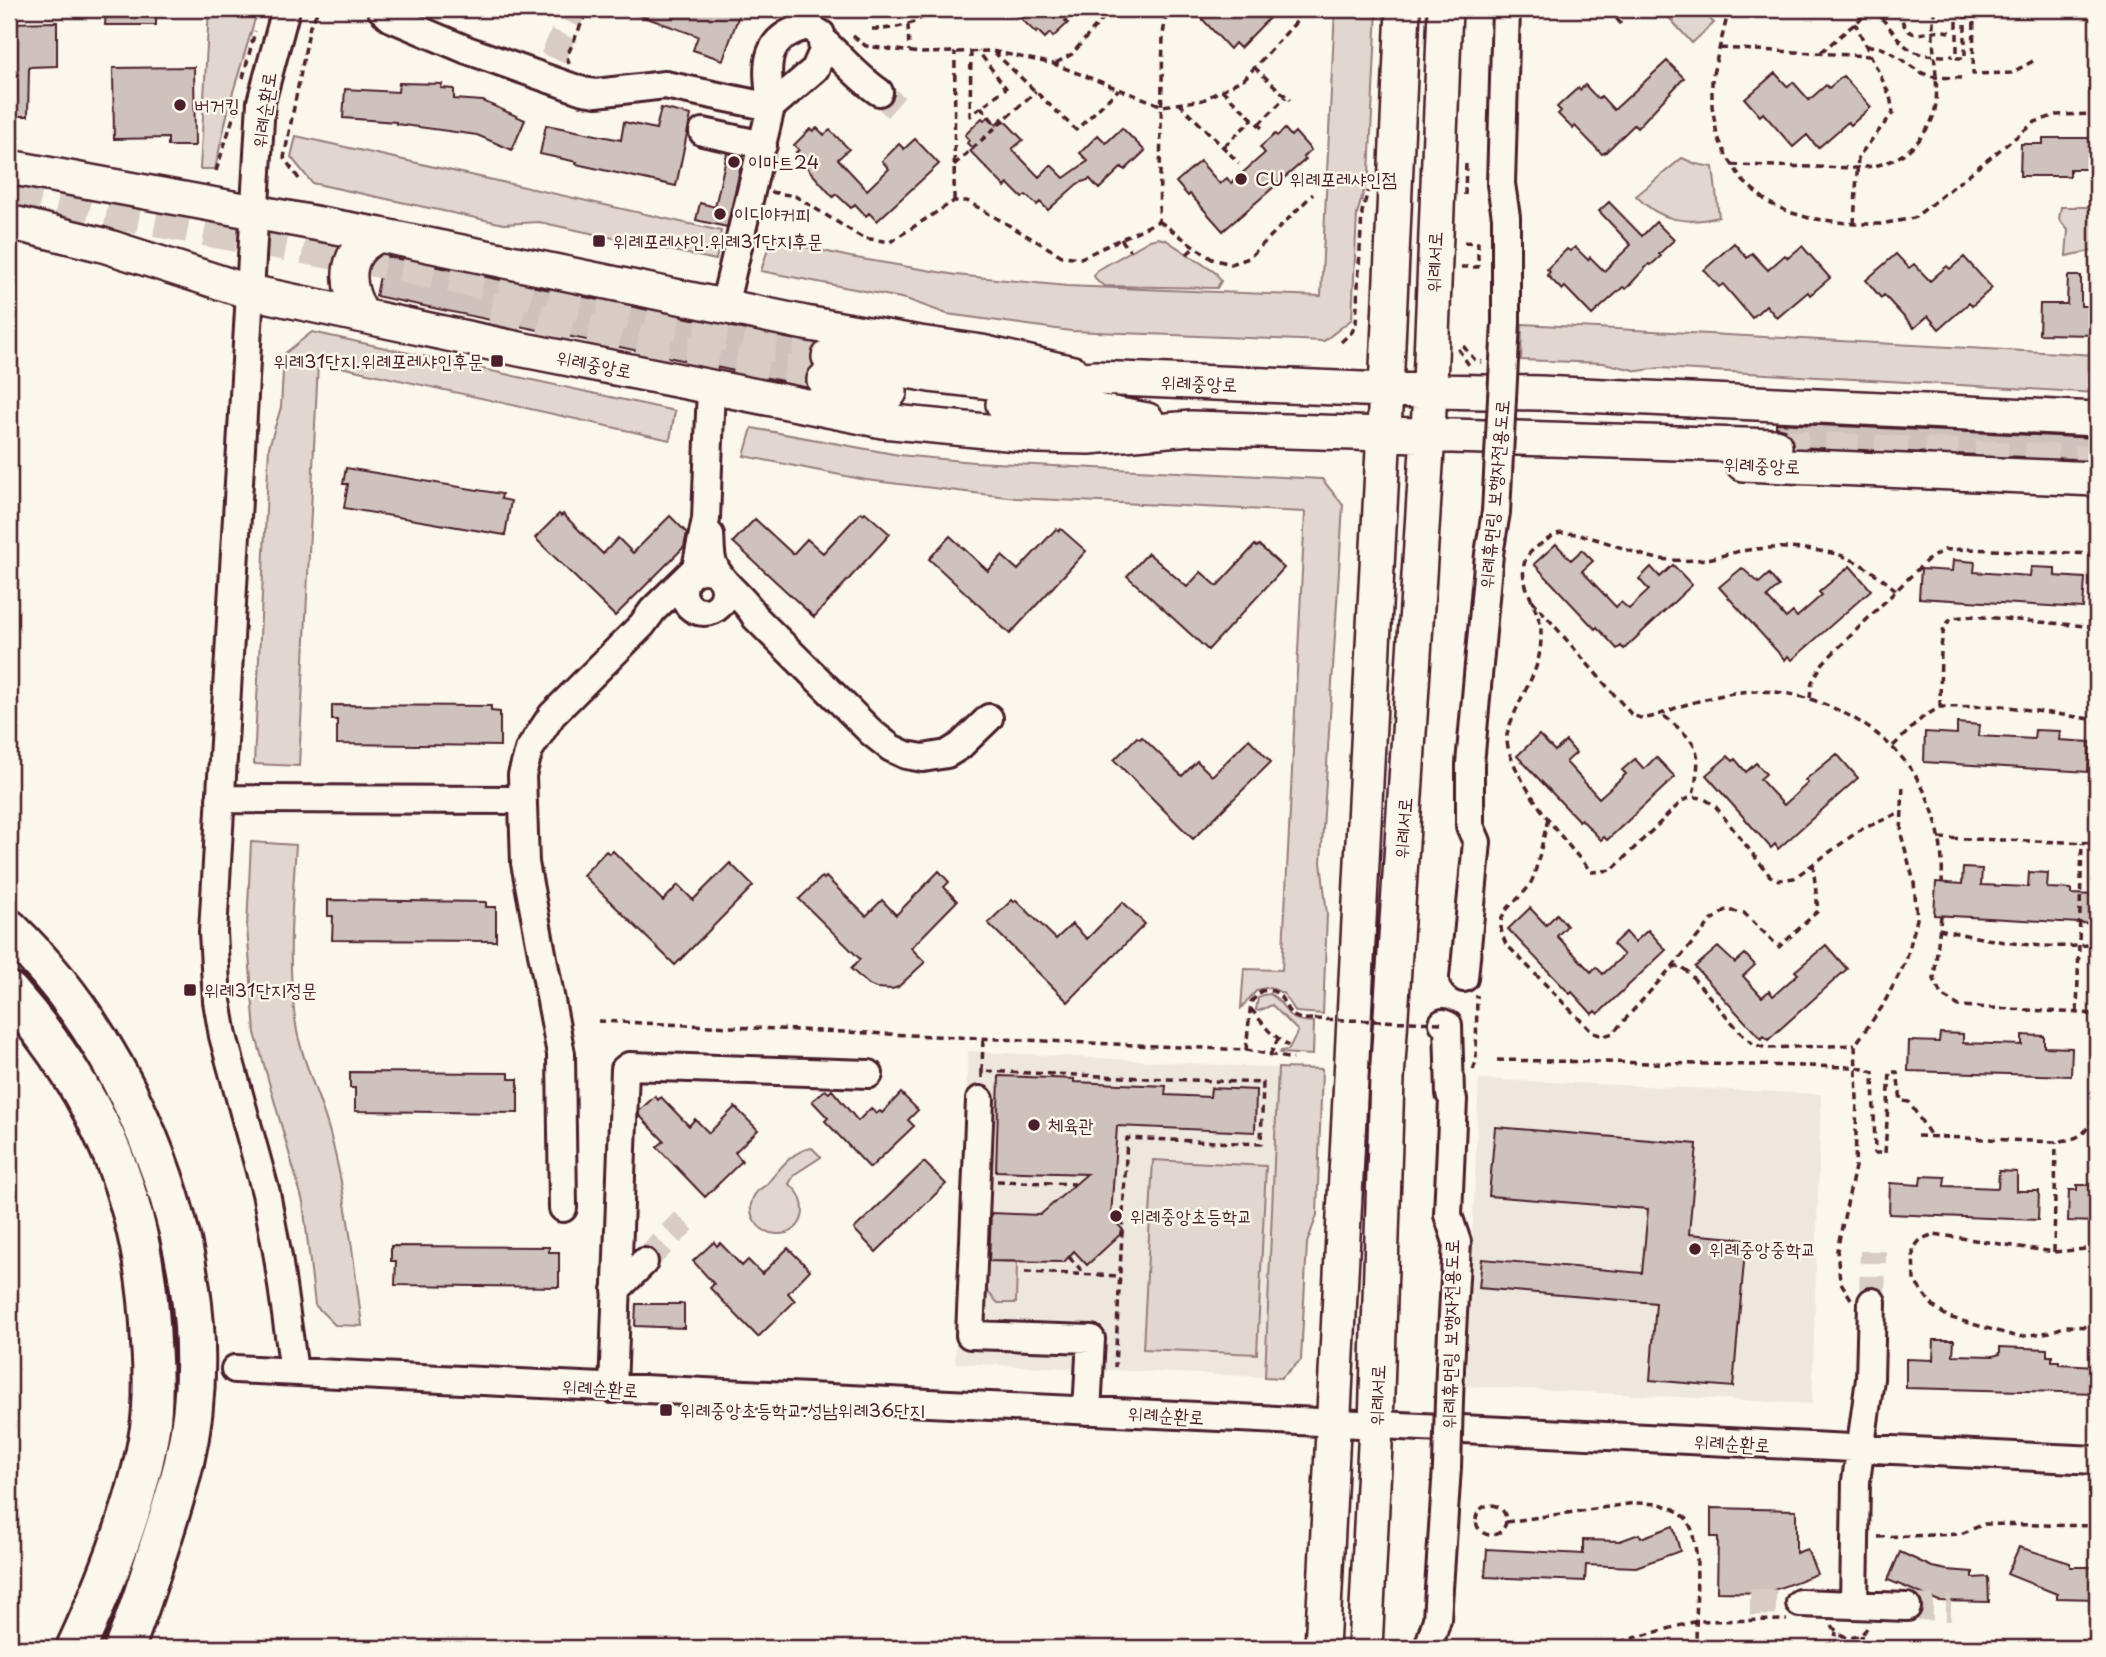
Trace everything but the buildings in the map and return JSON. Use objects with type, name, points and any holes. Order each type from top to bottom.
[{"type":"highway","points":[[9,929],[73,1002],[105,1050],[130,1096],[166,1184],[189,1277],[194,1339],[192,1403],[187,1443],[169,1515],[124,1648]]},
{"type":"highway","points":[[9,992],[30,1017],[77,1085],[113,1153],[139,1233],[148,1299],[153,1390],[146,1451],[111,1566],[76,1648]]},
{"type":"main road","name":"위례서로","points":[[1322,1648],[1403,9]]},
{"type":"main road","name":"위례서로","points":[[1365,1648],[1376,1425],[1387,1079],[1428,434],[1446,9]]},
{"type":"main road","name":"위례중앙로","points":[[9,167],[380,234],[805,323],[920,344],[982,352],[1095,378]]},
{"type":"main road","name":"위례중앙로","points":[[9,222],[103,245],[250,292],[883,421],[967,430],[1089,437],[1191,428],[1428,434],[1776,436],[1539,415],[1429,390]]},
{"type":"main road","points":[[362,315],[349,288],[352,262],[360,247],[380,234]]},
{"type":"main road","name":"위례중앙로","points":[[1191,428],[1091,410],[928,398],[827,369],[930,375],[1027,386],[1095,378],[1554,394],[2097,419]]},
{"type":"main road","name":"위례중앙로","points":[[1428,434],[1531,455],[2097,479]]},
{"type":"street","name":"위례순환로","points":[[286,9],[261,102],[213,932],[217,1001],[233,1079],[266,1193],[294,1371]]},
{"type":"street","points":[[381,9],[391,18],[416,29],[550,68],[583,91],[596,93],[665,85],[771,107]]},
{"type":"street","name":"위례휴먼링 보행자전용도로","points":[[1465,978],[1477,842],[1470,827],[1470,764],[1489,554],[1496,512],[1506,322],[1506,217],[1501,184],[1506,9]]},
{"type":"street","points":[[724,306],[771,107],[767,70],[771,51],[781,36],[808,26],[821,34],[823,51],[815,69],[771,107]]},
{"type":"street","points":[[806,79],[830,75],[869,85],[852,66],[821,40]]},
{"type":"street","points":[[703,132],[762,145]]},
{"type":"street","points":[[711,387],[706,519],[699,562],[686,579],[683,593],[688,606],[700,612],[737,613],[756,618]]},
{"type":"street","points":[[642,625],[669,615],[707,612],[720,606],[724,600],[726,593],[712,559],[706,519]]},
{"type":"street","points":[[563,1208],[561,1054],[524,863],[522,800],[524,762],[552,715],[642,625],[653,610],[691,574],[704,569],[717,574],[750,607],[756,618],[872,733],[891,748],[906,755],[923,758],[947,754],[960,746],[989,718]]},
{"type":"street","points":[[220,799],[522,800]]},
{"type":"street","name":"위례휴먼링 보행자전용도로","points":[[1428,1648],[1437,1619],[1457,1242],[1448,1215],[1453,1099],[1450,1094],[1448,1025],[1442,1023]]},
{"type":"street","points":[[612,1389],[625,1069],[629,1066],[869,1074]]},
{"type":"street","points":[[981,1100],[970,1335],[1091,1339],[1087,1411]]},
{"type":"street","points":[[616,1290],[644,1262]]},
{"type":"street","points":[[1854,1604],[1856,1481],[1870,1379],[1872,1302]]},
{"type":"street","name":"위례순환로","points":[[235,1369],[2097,1460]]},
{"type":"street","points":[[1796,1612],[1854,1604],[1907,1607]]},
{"type":"path","points":[[299,178],[284,158],[310,26],[319,9]]},
{"type":"path","points":[[872,29],[908,25],[925,17],[932,9]]},
{"type":"path","points":[[1054,64],[1072,54],[1111,9]]},
{"type":"path","points":[[1159,221],[1163,35],[1167,9]]},
{"type":"path","points":[[1609,9],[1622,24]]},
{"type":"path","points":[[1729,9],[1712,78],[1712,106],[1717,135],[1743,181],[1769,203],[1809,218],[1854,224],[1888,223],[1914,218],[2035,122],[2056,115],[2096,114]]},
{"type":"path","points":[[1794,9],[1872,10],[1907,49],[1918,55],[1953,57]]},
{"type":"path","points":[[1899,9],[1902,25],[1907,30],[1919,34],[1941,30],[1953,33]]},
{"type":"path","points":[[1732,165],[1857,168],[1877,167],[1901,157],[1915,144],[1934,115],[1936,77],[1932,32],[1936,9]]},
{"type":"path","points":[[1957,9],[1957,58],[1965,58],[1965,13],[1974,13],[1973,74],[2011,73],[2035,60]]},
{"type":"path","points":[[1819,53],[1872,10]]},
{"type":"path","points":[[850,33],[866,46],[909,52],[992,51],[1054,64],[1163,106],[1203,100],[1245,78],[1297,21]]},
{"type":"path","points":[[1854,224],[1860,154],[1893,113],[1890,96],[1855,23]]},
{"type":"path","points":[[908,25],[909,52]]},
{"type":"path","points":[[1866,46],[1883,47],[1908,65],[1936,77],[1961,78]]},
{"type":"path","points":[[1720,48],[1870,55]]},
{"type":"path","points":[[971,51],[970,116],[1006,88],[978,51]]},
{"type":"path","points":[[992,51],[1076,130],[1119,89]]},
{"type":"path","points":[[954,201],[955,52]]},
{"type":"path","points":[[1222,90],[1260,126],[1288,99],[1254,68]]},
{"type":"path","points":[[954,165],[1036,91]]},
{"type":"path","points":[[1179,103],[1239,163]]},
{"type":"path","points":[[981,107],[997,126]]},
{"type":"path","points":[[1223,147],[1253,119]]},
{"type":"path","points":[[752,188],[795,196],[863,238],[890,242],[954,201],[967,201],[1062,256],[1081,258],[1159,221]]},
{"type":"path","points":[[1341,342],[1352,332],[1356,323],[1362,212],[1368,189]]},
{"type":"path","points":[[1159,221],[1212,260],[1231,264],[1249,258],[1313,194]]},
{"type":"path","points":[[1121,239],[1130,251]]},
{"type":"path","points":[[1461,267],[1478,267],[1478,243],[1462,242]]},
{"type":"path","points":[[1187,254],[1195,247]]},
{"type":"path","points":[[1896,590],[1863,566],[1834,554],[1784,548],[1748,550],[1707,559],[1656,558],[1576,533],[1557,534],[1533,550],[1525,562],[1523,577],[1541,628],[1540,659],[1534,678],[1514,714],[1506,736],[1513,761],[1527,788],[1576,856],[1592,872],[1612,870],[1682,801],[1693,796],[1705,798],[1716,807],[1770,876],[1779,880],[1794,878],[1860,830],[1901,812]]},
{"type":"path","points":[[1810,698],[1812,682],[1823,663],[1926,561],[1944,550],[2097,554]]},
{"type":"path","points":[[1531,599],[1630,714],[1641,718],[1732,693],[1780,691],[1810,698],[1867,725],[1893,746],[1917,778],[1930,802],[1939,838],[1942,883]]},
{"type":"path","points":[[1940,707],[1941,647],[1944,627],[1952,618],[1972,616],[2097,627],[2097,606]]},
{"type":"path","points":[[1893,746],[1922,718],[1940,707],[2003,706],[2097,720]]},
{"type":"path","points":[[1664,716],[1689,737],[1697,749],[1699,765],[1693,796]]},
{"type":"path","points":[[1871,1334],[1840,1281],[1837,1250],[1855,1167],[1855,1045],[1882,1007],[1906,961],[1917,919],[1914,882],[1901,834],[1903,783]]},
{"type":"path","points":[[1549,818],[1532,882],[1505,912],[1501,933],[1506,944],[1593,1033],[1604,1036],[1613,1032],[1711,921],[1726,909],[1744,913],[1779,947],[1818,911],[1813,864]]},
{"type":"path","points":[[1939,838],[2097,843]]},
{"type":"path","points":[[2077,1013],[2082,842]]},
{"type":"path","points":[[1941,916],[1934,979],[1941,995],[1959,1006],[2096,1014],[2093,1117],[2087,1132]]},
{"type":"path","points":[[1939,929],[1983,940],[2050,946],[2097,944]]},
{"type":"path","points":[[1670,969],[1680,967],[1688,972],[1753,1044],[1766,1048],[1855,1045]]},
{"type":"path","points":[[1245,1050],[1250,1007],[1256,995],[1268,990],[1283,998],[1287,1008],[1298,1018],[1442,1023]]},
{"type":"path","points":[[1250,1007],[1258,1019],[1288,1046]]},
{"type":"path","points":[[598,1021],[1245,1050],[1293,1059]]},
{"type":"path","points":[[981,1100],[984,1038]]},
{"type":"path","points":[[1270,1055],[1278,1039]]},
{"type":"path","points":[[1497,1060],[1856,1067],[1873,1072],[1875,1153],[1885,1153],[1890,1072],[1897,1072],[1901,1101],[1909,1102],[1931,1136]]},
{"type":"path","points":[[982,1071],[1263,1083],[1261,1144],[1127,1138],[1115,1367]]},
{"type":"path","points":[[1917,1136],[2056,1142],[2078,1138],[2096,1126]]},
{"type":"path","points":[[2096,1126],[2097,1164]]},
{"type":"path","points":[[2054,1252],[2056,1142]]},
{"type":"path","points":[[977,1180],[1075,1184]]},
{"type":"path","points":[[1115,1186],[1125,1186]]},
{"type":"path","points":[[2097,1248],[2054,1252],[1934,1234],[1921,1239],[1913,1249],[1914,1281],[1934,1307],[1948,1317],[2018,1337],[2050,1332],[2066,1326],[2097,1327]]},
{"type":"path","points":[[1069,1257],[1085,1274]]},
{"type":"path","points":[[1025,1272],[1120,1276]]},
{"type":"path","points":[[1506,1522],[1635,1503],[1660,1504],[1674,1509],[1687,1519],[1697,1556],[1696,1648]]},
{"type":"path","points":[[1491,1506],[1500,1508],[1506,1522],[1503,1530],[1490,1535],[1479,1528],[1477,1518],[1481,1510],[1491,1506]]},
{"type":"path","points":[[1855,1538],[1961,1534],[1984,1524],[2097,1526]]},
{"type":"path","points":[[1597,1648],[1698,1621],[1796,1612]]},
{"type":"path","points":[[1833,1648],[1836,1632]]},
{"type":"path","points":[[1861,1636],[1862,1647],[1914,1642],[1914,1648]]},
{"type":"path","points":[[2018,1648],[2097,1645]]},
{"type":"path","points":[[1505,1648],[1518,1648]]},
{"type":"shaded area","points":[[209,9],[258,9],[230,102],[215,169],[200,169]]},
{"type":"shaded area","points":[[1335,9],[1377,9],[1369,174],[1357,214],[1352,319],[1324,341],[1071,331],[947,314],[906,299],[761,271],[771,239],[850,257],[956,275],[1067,286],[1321,296]]},
{"type":"shaded area","points":[[1700,9],[1714,23],[1692,43],[1662,10]]},
{"type":"shaded area","points":[[296,136],[721,231],[716,260],[539,222],[504,224],[312,183],[291,157]]},
{"type":"shaded area","points":[[1682,158],[1713,167],[1719,217],[1695,221],[1674,219],[1654,211],[1636,196]]},
{"type":"shaded area","points":[[2061,207],[2097,207],[2097,250],[2066,256],[2068,230],[2059,219]]},
{"type":"shaded area","points":[[1158,238],[1166,240],[1216,273],[1221,281],[1217,288],[1105,286],[1094,276],[1098,270]]},
{"type":"shaded area","points":[[1522,324],[2097,355],[2097,393],[1660,368],[1638,371],[1604,363],[1521,360]]},
{"type":"shaded area","points":[[312,332],[675,411],[670,440],[318,362],[299,766],[254,764],[269,447],[281,407],[284,354]]},
{"type":"shaded area","points":[[752,428],[899,455],[974,462],[1322,479],[1343,505],[1321,862],[1327,914],[1323,1014],[1296,1012],[1284,994],[1270,987],[1257,990],[1241,1008],[1244,969],[1282,970],[1305,512],[1016,498],[866,480],[744,456]]},
{"type":"shaded area","points":[[251,842],[296,845],[291,938],[297,1031],[337,1160],[350,1231],[362,1326],[335,1325],[315,1305],[303,1202],[255,1033],[247,927]]},
{"type":"shaded area","points":[[1270,994],[1290,1016],[1314,1022],[1313,1055],[1280,1053],[1288,1050],[1298,1031],[1272,1005],[1256,1010],[1258,998]]},
{"type":"shaded area","name":"위례중앙초등학교","points":[[968,1051],[1278,1068],[1265,1377],[955,1363]]},
{"type":"shaded area","points":[[1278,1068],[1322,1069],[1317,1215],[1307,1243],[1301,1360],[1281,1378],[1265,1377]]},
{"type":"shaded area","points":[[1479,1079],[1821,1094],[1812,1404],[1466,1386]]},
{"type":"shaded area","points":[[812,1148],[821,1157],[795,1174],[789,1184],[801,1198],[803,1207],[800,1223],[787,1233],[777,1234],[764,1230],[758,1226],[752,1214],[755,1194],[792,1157]]},
{"type":"shaded area","points":[[1153,1160],[1266,1166],[1257,1354],[1143,1349]]},
{"type":"shaded area","points":[[982,1261],[1017,1262],[1016,1303],[998,1303],[982,1286]]},
{"type":"tunnel","points":[[553,58],[574,9]]},
{"type":"tunnel","points":[[879,92],[896,107]]},
{"type":"tunnel","points":[[9,190],[98,210],[383,262],[829,357]]},
{"type":"tunnel","points":[[491,309],[824,380]]},
{"type":"tunnel","points":[[1775,446],[2097,463]]},
{"type":"tunnel","points":[[644,1262],[684,1221]]},
{"type":"tunnel","points":[[1872,1302],[1873,1251]]},
{"type":"tunnel","points":[[1750,1602],[1800,1603]]},
{"type":"tunnel","points":[[1907,1607],[1951,1608]]},
{"type":"place","name":"버거킹","points":[[180,105]]},
{"type":"place","name":"이마트24","points":[[734,162]]},
{"type":"place","name":"CU 위례포레샤인점","points":[[1241,179]]},
{"type":"place","name":"이디야커피","points":[[720,214]]},
{"type":"place","name":"위례포레샤인.위례31단지후문","points":[[599,241]]},
{"type":"place","name":"위례31단지.위례포레샤인후문","points":[[497,361]]},
{"type":"place","name":"위례31단지정문","points":[[190,990]]},
{"type":"place","name":"체육관","points":[[1034,1125]]},
{"type":"place","name":"위례중앙초등학교","points":[[1116,1216]]},
{"type":"place","name":"위례중앙중학교","points":[[1695,1249]]},
{"type":"place","name":"위례중앙초등학교.성남위례36단지","points":[[666,1410]]}]
